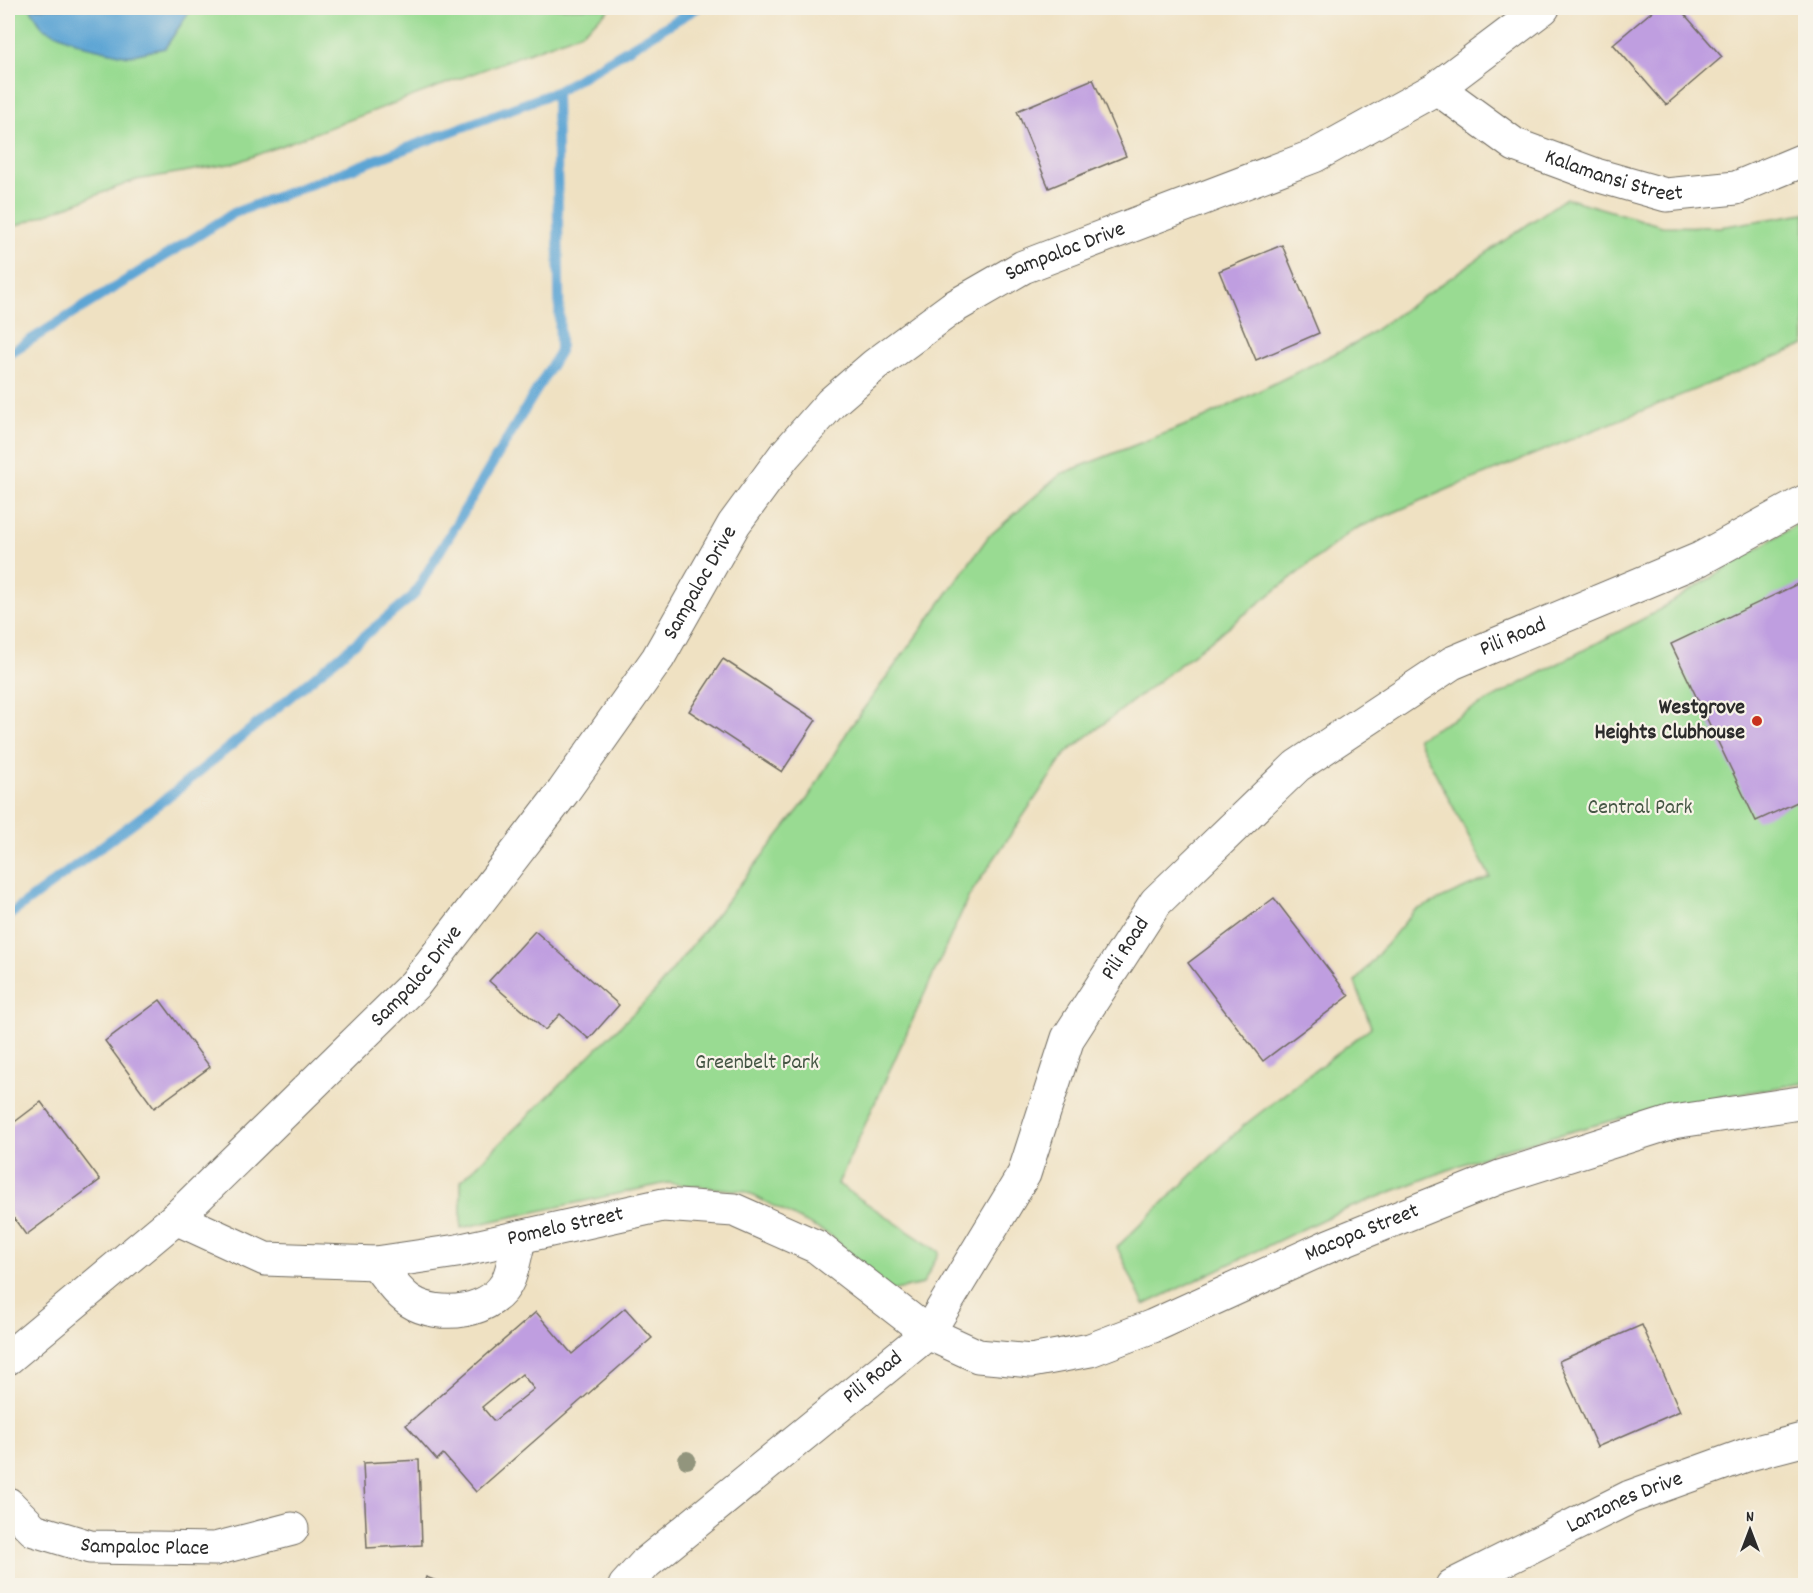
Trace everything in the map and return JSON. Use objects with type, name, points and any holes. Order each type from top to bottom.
[{"type":"street","name":"Sampaloc Drive","points":[[8,1358],[176,1218],[415,984],[563,792],[658,658],[734,524],[784,456],[831,403],[875,364],[952,308],[1023,267],[1314,156],[1437,88],[1543,8]]},
{"type":"street","name":"Kalamansi Street","points":[[1437,88],[1515,146],[1596,175],[1666,195],[1736,188],[1806,159]]},
{"type":"street","name":"Pili Road","points":[[625,1586],[646,1563],[928,1333],[1024,1174],[1068,1038],[1156,902],[1297,766],[1452,663],[1700,559],[1806,501]]},
{"type":"street","name":"Macopa Street","points":[[928,1333],[978,1356],[1030,1361],[1090,1350],[1153,1326],[1331,1245],[1500,1176],[1673,1122],[1806,1102]]},
{"type":"street","name":"Pomelo Street","points":[[176,1218],[265,1259],[376,1263],[457,1251],[663,1205],[734,1210],[817,1247],[928,1333]]},
{"type":"street","points":[[376,1263],[396,1288],[417,1305],[425,1309],[464,1310],[480,1305],[496,1295],[508,1279],[520,1237]]},
{"type":"street","name":"Lanzones Drive","points":[[1452,1586],[1630,1497],[1749,1454],[1806,1439]]},
{"type":"street","name":"Sampaloc Place","points":[[8,1504],[34,1530],[90,1546],[215,1549],[292,1529]]},
{"type":"green space","points":[[8,8],[611,8],[581,33],[235,163],[136,180],[8,229]]},
{"type":"green space","name":"Greenbelt Park","points":[[1566,198],[1662,226],[1720,227],[1805,213],[1805,345],[1453,487],[1353,530],[1066,753],[969,896],[838,1184],[939,1252],[923,1284],[891,1291],[830,1235],[744,1191],[667,1183],[461,1228],[461,1181],[655,992],[808,798],[849,729],[988,537],[1061,474],[1204,418],[1356,343]]},
{"type":"green space","name":"Central Park","points":[[1805,519],[1805,1083],[1675,1104],[1497,1151],[1334,1214],[1144,1305],[1117,1247],[1243,1126],[1371,1027],[1355,982],[1414,911],[1490,877],[1417,738],[1654,613]]},
{"type":"water","points":[[30,8],[192,8],[165,48],[128,56],[85,46],[43,28]]},
{"type":"building","points":[[1656,8],[1679,8],[1722,57],[1666,105],[1613,44]]},
{"type":"building","points":[[1093,79],[1126,156],[1049,188],[1017,111]]},
{"type":"building","points":[[1282,245],[1319,333],[1256,360],[1219,271]]},
{"type":"building","name":"Westgrove Heights Clubhouse","points":[[1806,580],[1806,798],[1756,821],[1671,644]]},
{"type":"building","points":[[723,659],[816,720],[782,772],[689,711]]},
{"type":"building","points":[[1274,898],[1349,996],[1263,1061],[1188,963]]},
{"type":"building","points":[[535,931],[619,1005],[589,1039],[560,1014],[545,1030],[489,981]]},
{"type":"building","points":[[160,1000],[210,1067],[154,1108],[105,1041]]},
{"type":"building","points":[[41,1102],[100,1180],[26,1235],[8,1210],[8,1127]]},
{"type":"building","points":[[625,1308],[652,1338],[476,1492],[443,1454],[437,1460],[406,1425],[536,1312],[572,1354]],"holes":[[[522,1374],[534,1389],[494,1421],[482,1407]]]},
{"type":"building","points":[[1642,1325],[1680,1411],[1597,1447],[1559,1361]]},
{"type":"building","points":[[419,1460],[422,1545],[367,1548],[363,1463]]},
{"type":"building","points":[[426,1577],[447,1585],[447,1586],[423,1586]]},
{"type":"waterway","points":[[8,354],[234,213],[556,92],[697,8]]},
{"type":"waterway","points":[[8,916],[172,794],[413,596],[560,351],[556,92]]},
{"type":"place","name":"Westgrove Heights Clubhouse","points":[[1757,721]]}]
